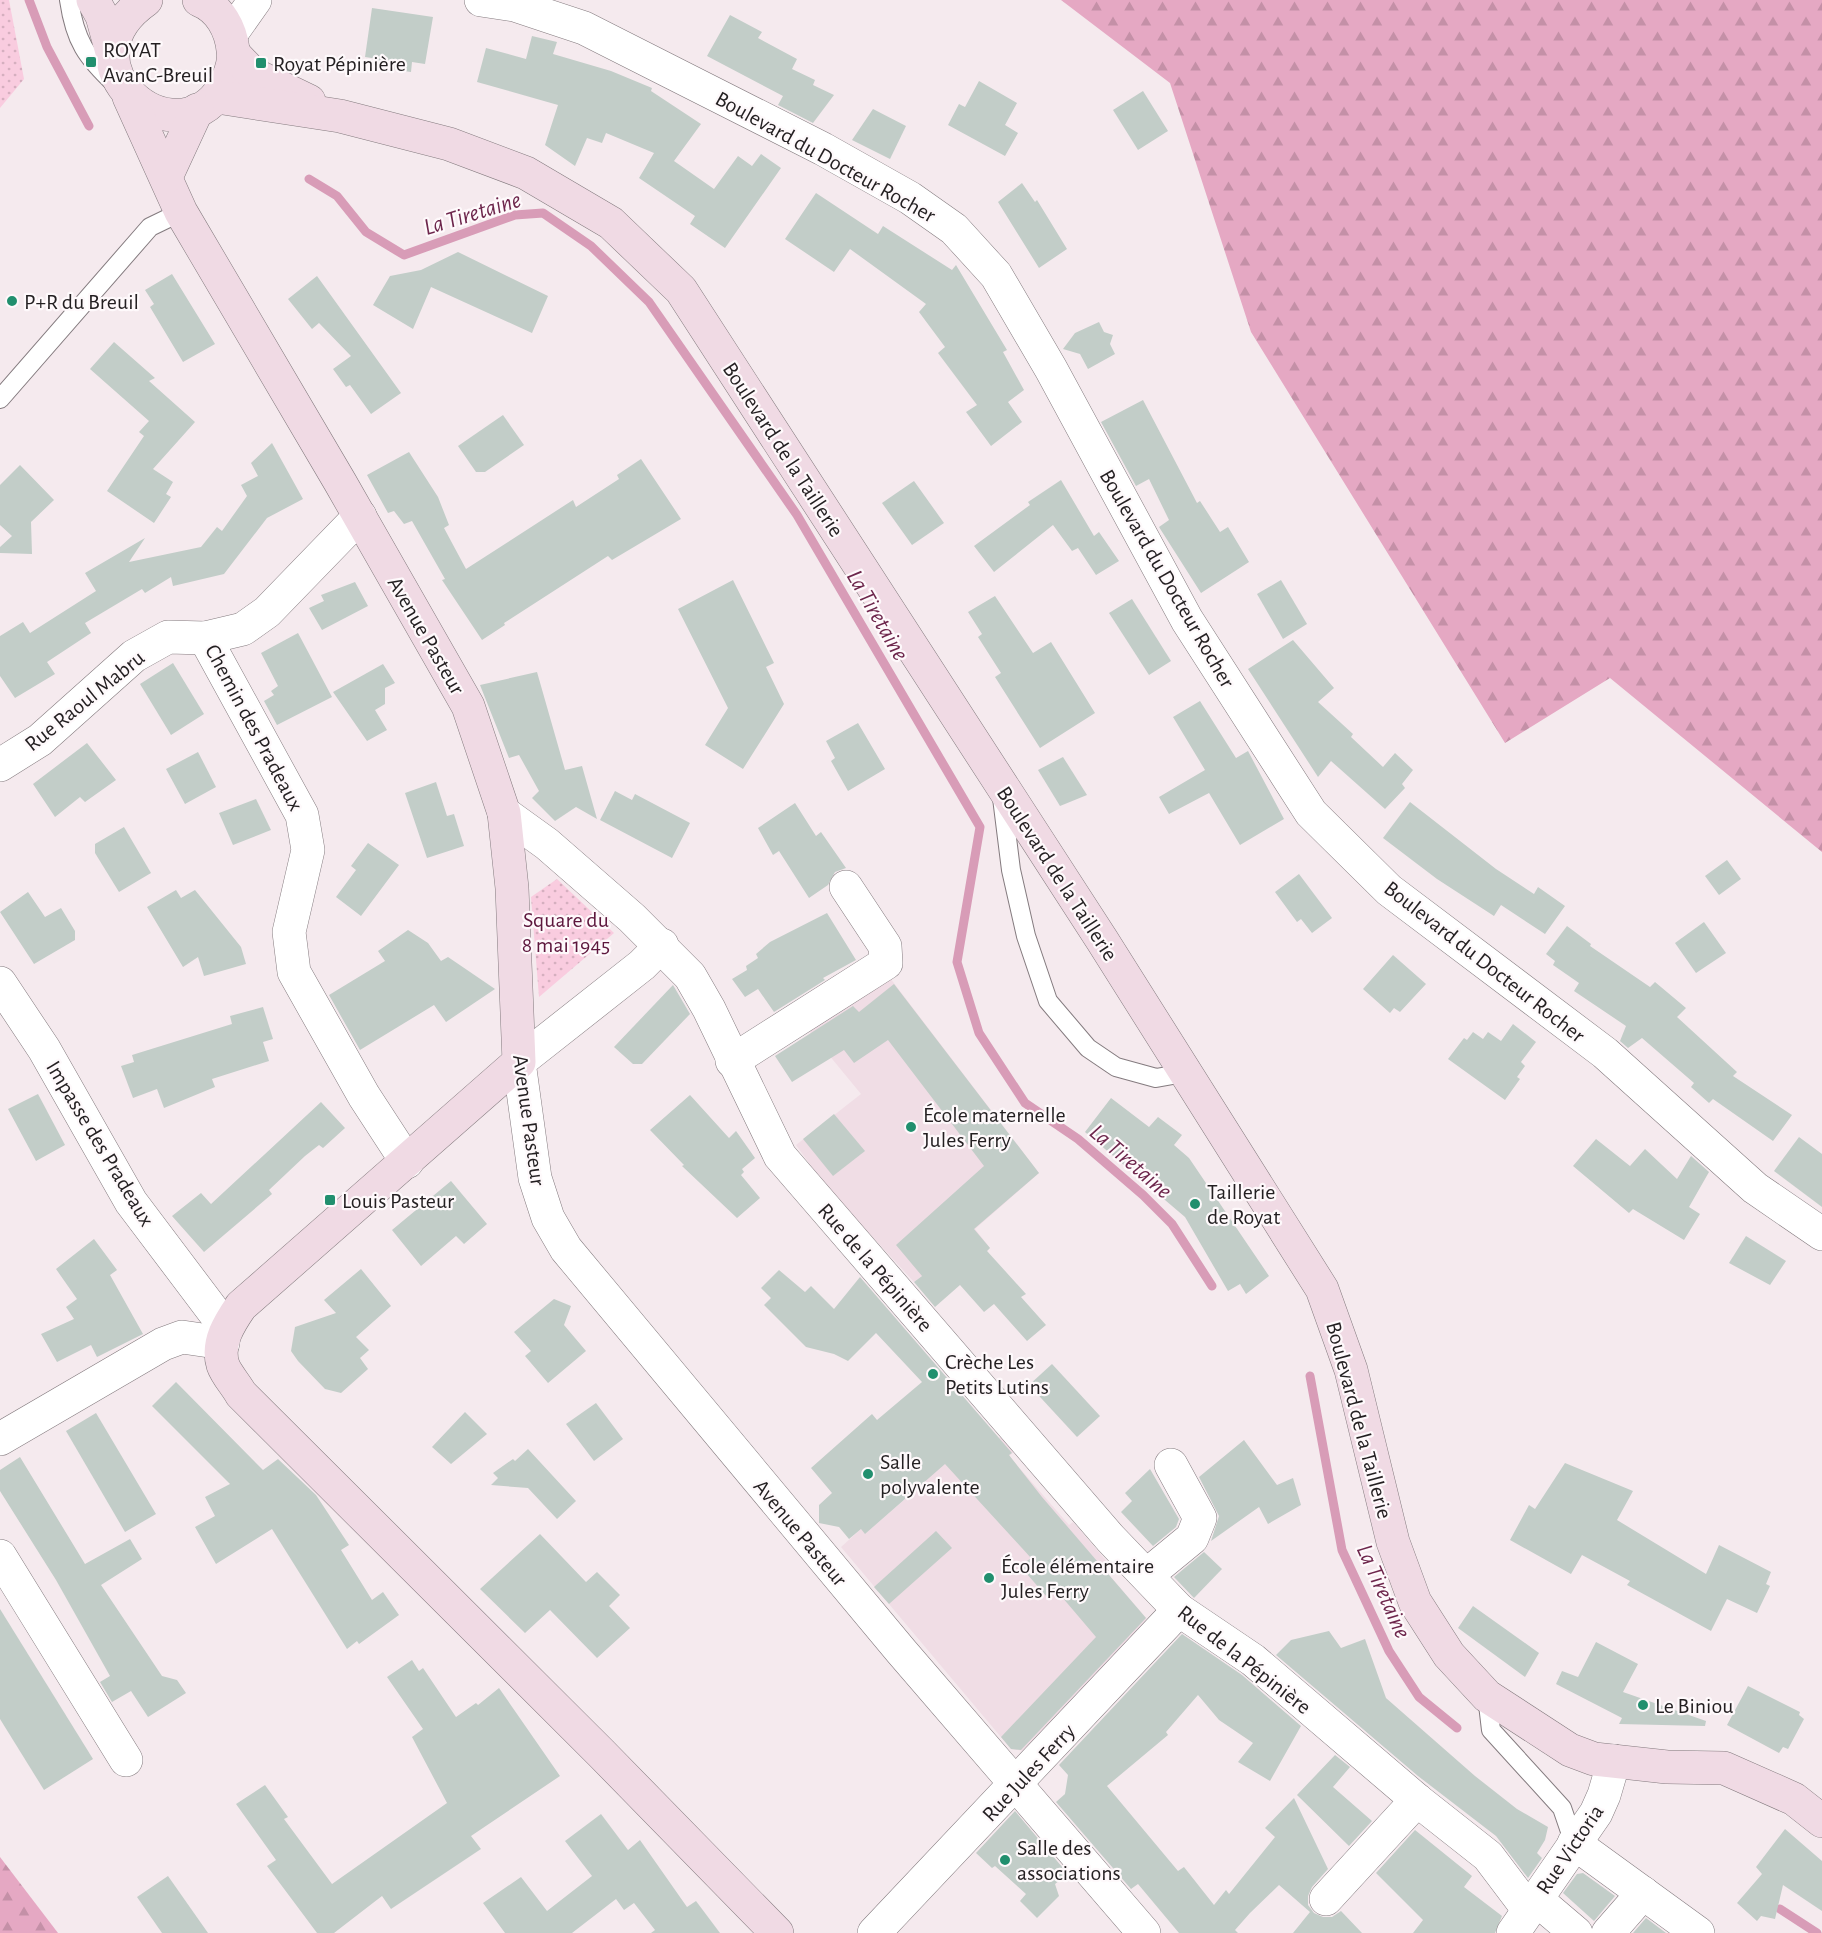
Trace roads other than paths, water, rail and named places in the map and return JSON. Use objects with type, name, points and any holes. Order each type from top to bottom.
[{"type":"main road","name":"Avenue Pasteur","points":[[93,0],[102,16],[116,76],[129,97],[181,212],[360,516],[468,706],[504,813],[512,888],[519,1062]]},
{"type":"main road","points":[[112,52],[117,30],[129,12],[146,0]]},
{"type":"main road","name":"Boulevard de la Taillerie","points":[[199,0],[220,16],[232,44],[253,74],[340,116]]},
{"type":"main road","points":[[166,177],[207,104],[230,77],[232,44]]},
{"type":"main road","name":"Boulevard de la Taillerie","points":[[129,97],[149,110],[173,115],[207,104],[340,116],[449,144],[526,173],[612,223],[681,290],[1102,940],[1322,1289],[1351,1370],[1393,1542],[1415,1602],[1449,1656],[1487,1696],[1570,1750],[1594,1759],[1667,1767],[1724,1768],[1794,1799],[1822,1821]]},
{"type":"main road","points":[[519,1062],[407,1162],[262,1285],[241,1306],[224,1335],[222,1364],[241,1394],[601,1753],[777,1933]]},
{"type":"street","points":[[232,44],[255,0]]},
{"type":"street","name":"Boulevard du Docteur Rocher","points":[[481,0],[515,5],[584,28],[823,149],[910,198],[954,229],[996,275],[1051,369],[1187,620],[1311,813],[1389,890],[1605,1053],[1755,1188],[1822,1234]]},
{"type":"street","name":"Chemin des Pradeaux","points":[[360,516],[267,612],[243,629],[205,639],[302,815],[308,850],[289,932],[294,972],[364,1096],[407,1162]]},
{"type":"street","name":"Rue Raoul Mabru","points":[[0,765],[40,740],[134,656],[168,637],[205,639]]},
{"type":"street","name":"Rue de la Pépinière","points":[[504,813],[547,844],[662,945],[690,976],[710,1009],[732,1061],[780,1156],[1110,1538],[1179,1610],[1253,1660],[1417,1800],[1488,1856],[1526,1914],[1576,1933]]},
{"type":"street","points":[[732,1061],[886,963],[885,946],[846,887]]},
{"type":"street","points":[[519,1062],[642,964],[662,945]]},
{"type":"street","name":"Impasse des Pradeaux","points":[[0,983],[44,1048],[131,1202],[224,1335]]},
{"type":"street","name":"Avenue Pasteur","points":[[519,1062],[535,1178],[548,1218],[566,1249],[1015,1786],[1144,1933]]},
{"type":"street","points":[[0,1439],[163,1344],[182,1337],[224,1335]]},
{"type":"street","points":[[1146,1575],[1192,1539],[1200,1518],[1171,1465]]},
{"type":"street","points":[[0,1556],[126,1760]]},
{"type":"street","name":"Rue Jules Ferry","points":[[874,1933],[1179,1610]]},
{"type":"street","name":"Rue Victoria","points":[[1526,1914],[1596,1813],[1614,1761]]},
{"type":"street","points":[[1326,1899],[1417,1800]]},
{"type":"street","points":[[1574,1843],[1698,1933]]},
{"type":"street","points":[[1608,1933],[1643,1893]]},
{"type":"lane","points":[[69,0],[73,26],[91,62],[129,97]]},
{"type":"lane","points":[[0,399],[150,227],[181,212]]},
{"type":"lane","points":[[1001,787],[1011,870],[1026,936],[1048,1001],[1088,1048],[1116,1067],[1156,1078],[1184,1072]]},
{"type":"lane","points":[[1487,1696],[1491,1731],[1562,1808],[1574,1843]]},
{"type":"waterway","name":"La Tiretaine","points":[[29,0],[47,47],[89,126]]},
{"type":"waterway","name":"La Tiretaine","points":[[309,179],[337,196],[366,232],[404,255],[515,215],[543,213],[591,246],[649,302],[797,515],[980,827],[957,962],[979,1033],[1025,1103],[1078,1139],[1143,1195],[1172,1224],[1212,1286]]},
{"type":"waterway","name":"La Tiretaine","points":[[1310,1376],[1342,1550],[1389,1651],[1419,1697],[1457,1728]]},
{"type":"waterway","name":"La Tiretaine","points":[[1780,1909],[1817,1933]]},
{"type":"place","name":"ROYAT AvanC-Breuil","points":[[91,62]]},
{"type":"place","name":"Royat Pépinière","points":[[261,63]]},
{"type":"place","name":"P+R du Breuil","points":[[12,301]]},
{"type":"place","name":"École maternelle Jules Ferry","points":[[911,1127]]},
{"type":"place","name":"Louis Pasteur","points":[[330,1200]]},
{"type":"place","name":"Taillerie de Royat","points":[[1195,1204]]},
{"type":"place","name":"Crèche Les Petits Lutins","points":[[933,1374]]},
{"type":"place","name":"Salle polyvalente","points":[[868,1474]]},
{"type":"place","name":"École élémentaire Jules Ferry","points":[[989,1578]]},
{"type":"place","name":"Le Biniou","points":[[1643,1705]]},
{"type":"place","name":"Salle des associations","points":[[1005,1860]]},
{"type":"park label","name":"Square du 8 mai 1945","points":[[566,932]]}]
